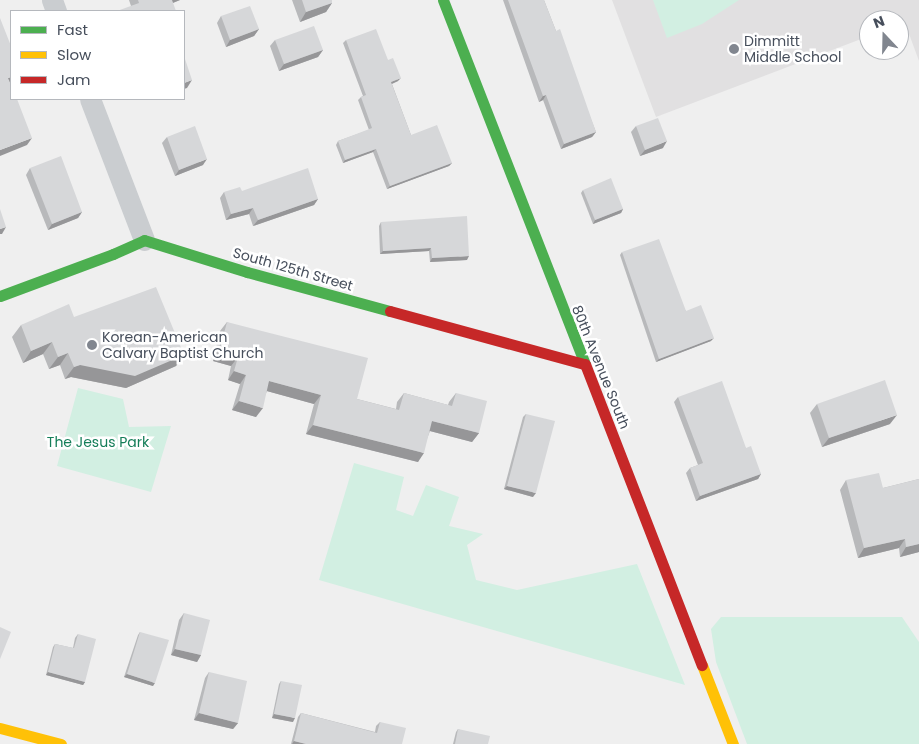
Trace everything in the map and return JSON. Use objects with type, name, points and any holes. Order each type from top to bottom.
[{"type":"street","name":"80th Avenue South","points":[[443,0],[733,744]]},
{"type":"street","points":[[0,296],[114,254],[144,240],[90,100]]},
{"type":"street","name":"South 125th Street","points":[[144,240],[248,272],[584,364]]},
{"type":"street","points":[[0,728],[60,744]]},
{"type":"shaded area","name":"Dimmitt Middle School","points":[[612,0],[919,0],[919,61],[909,34],[909,10],[859,10],[859,40],[656,117]]},
{"type":"green space","points":[[653,0],[739,0],[702,24],[667,38]]},
{"type":"green space","name":"The Jesus Park","points":[[78,388],[123,399],[129,427],[171,426],[151,492],[57,466]]},
{"type":"green space","points":[[354,463],[404,477],[396,510],[413,516],[426,485],[459,497],[449,526],[483,534],[467,545],[476,580],[517,590],[637,564],[685,685],[319,580]]},
{"type":"green space","points":[[721,617],[902,617],[919,642],[919,744],[747,744],[716,662],[711,629]]},
{"type":"building","points":[[138,0],[172,0],[176,10],[120,10],[139,3]]},
{"type":"building","points":[[302,0],[332,0],[332,3],[306,12]]},
{"type":"building","points":[[508,0],[544,0],[556,31],[560,29],[596,132],[564,144],[546,95],[543,96]]},
{"type":"building","points":[[250,6],[259,29],[230,40],[221,16]]},
{"type":"building","points":[[0,18],[10,43],[10,77],[8,78],[10,83],[10,100],[17,100],[32,138],[0,150]]},
{"type":"building","points":[[314,26],[323,50],[284,64],[275,40]]},
{"type":"building","points":[[376,29],[388,60],[393,58],[401,78],[391,82],[411,135],[437,125],[452,163],[390,186],[376,149],[345,160],[338,141],[372,128],[361,97],[366,95],[346,40]]},
{"type":"building","points":[[185,59],[192,80],[185,83]]},
{"type":"building","points":[[658,118],[667,141],[645,150],[636,126]]},
{"type":"building","points":[[195,126],[207,159],[179,170],[167,137]]},
{"type":"building","points":[[61,156],[82,212],[52,224],[30,168]]},
{"type":"building","points":[[308,168],[318,199],[258,220],[253,208],[231,214],[224,192],[240,187],[242,191]]},
{"type":"building","points":[[611,178],[623,209],[595,220],[583,190]]},
{"type":"building","points":[[0,209],[6,227],[0,229]]},
{"type":"building","points":[[467,216],[469,256],[432,258],[431,248],[383,251],[381,222]]},
{"type":"building","points":[[659,239],[686,311],[701,305],[714,338],[659,359],[622,252]]},
{"type":"building","name":"Korean-American Calvary Baptist Church","points":[[156,287],[184,355],[135,376],[80,365],[74,367],[68,353],[58,357],[52,342],[31,351],[21,325],[69,304],[74,317]]},
{"type":"building","points":[[227,322],[368,358],[357,399],[399,410],[404,393],[452,406],[456,393],[487,401],[479,433],[432,421],[424,453],[313,425],[321,395],[269,381],[263,408],[239,401],[246,375],[234,371],[238,357],[219,352]]},
{"type":"building","points":[[885,380],[897,415],[829,438],[817,404]]},
{"type":"building","points":[[722,381],[746,448],[751,446],[761,474],[700,496],[690,468],[703,463],[678,397]]},
{"type":"building","points":[[526,414],[555,421],[536,493],[507,486]]},
{"type":"building","points":[[879,473],[883,488],[919,479],[919,544],[906,547],[905,539],[864,548],[846,480]]},
{"type":"building","points":[[184,613],[210,620],[201,655],[175,649]]},
{"type":"building","points":[[0,627],[11,632],[0,659]]},
{"type":"building","points":[[140,632],[169,640],[155,683],[127,674]]},
{"type":"building","points":[[78,634],[96,639],[85,682],[48,672],[55,644],[74,648]]},
{"type":"building","points":[[209,672],[247,681],[238,723],[199,713]]},
{"type":"building","points":[[281,681],[302,685],[295,718],[274,714]]},
{"type":"building","points":[[301,713],[377,733],[380,722],[406,728],[402,744],[306,744],[294,741]]},
{"type":"building","points":[[458,729],[490,736],[488,744],[455,744]]},
{"type":"traffic: fast","points":[[443,0],[585,364]]},
{"type":"traffic: fast","points":[[0,296],[113,254],[144,240],[247,272],[390,311]]},
{"type":"traffic: slow","points":[[702,665],[733,744]]},
{"type":"traffic: slow","points":[[0,728],[61,744]]},
{"type":"traffic: jam","points":[[390,311],[584,364]]},
{"type":"traffic: jam","points":[[585,364],[702,665]]},
{"type":"place","name":"Dimmitt Middle School","points":[[734,49]]},
{"type":"place","name":"Korean-American Calvary Baptist Church","points":[[92,345]]}]
